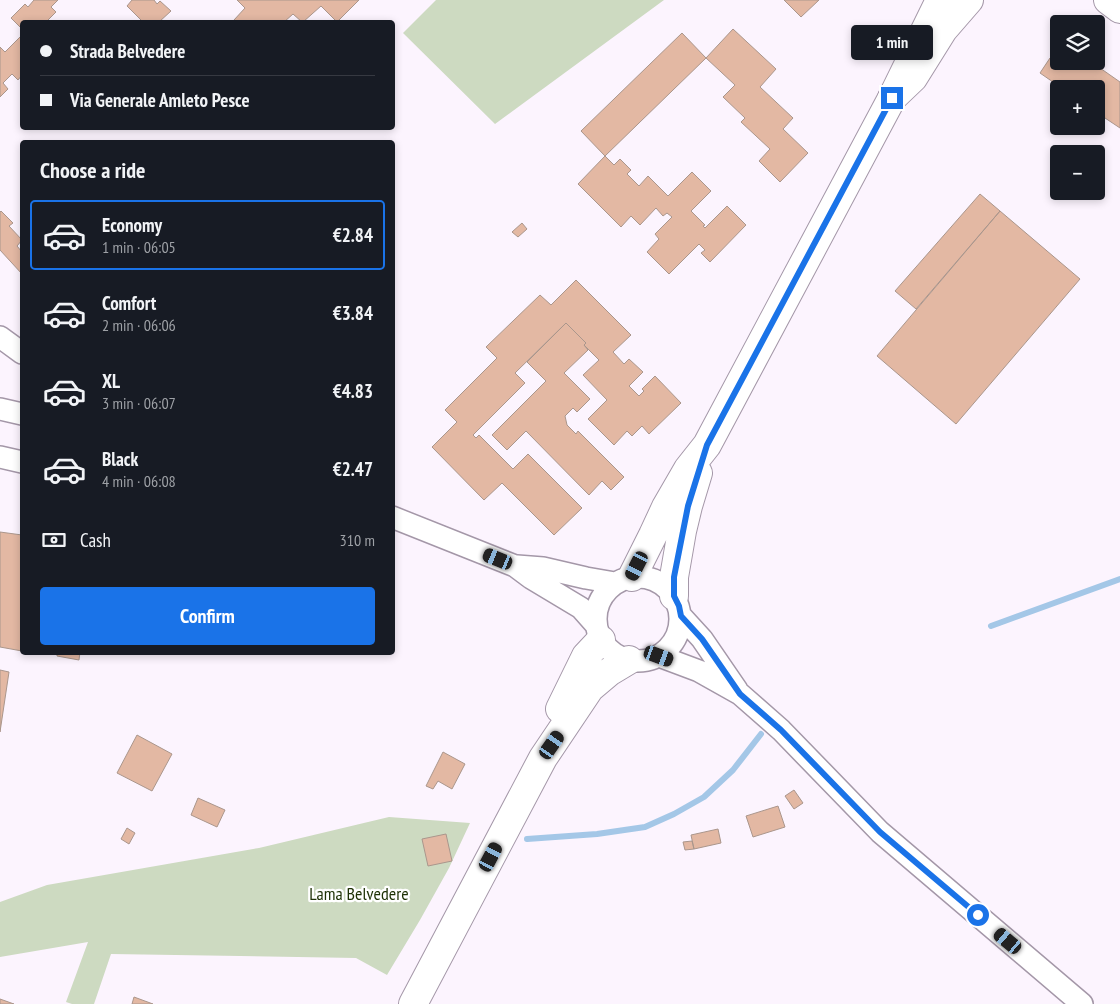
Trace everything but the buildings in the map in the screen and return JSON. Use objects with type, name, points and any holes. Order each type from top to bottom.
[{"type":"main road","points":[[623,580],[653,535],[666,507],[688,469],[707,445],[892,98],[940,0]]},
{"type":"main road","points":[[892,98],[914,78],[943,30],[969,0]]},
{"type":"main road","points":[[1108,0],[1120,9]]},
{"type":"main road","points":[[678,606],[674,577],[688,506],[707,445]]},
{"type":"main road","points":[[543,758],[551,731],[564,699],[599,632]]},
{"type":"main road","points":[[413,1004],[543,758],[590,688],[609,672],[629,660]]},
{"type":"street","points":[[0,337],[20,352]]},
{"type":"street","points":[[0,409],[20,414]]},
{"type":"street","points":[[0,457],[20,462]]},
{"type":"street","points":[[395,518],[516,566],[531,578],[581,608],[613,653],[629,660],[649,660],[659,656],[671,646],[679,632],[678,606]]},
{"type":"street","points":[[516,566],[543,568],[586,578],[623,580],[644,577],[656,580],[666,587],[740,694]]},
{"type":"street","points":[[599,632],[596,616],[602,597],[608,589],[623,580]]},
{"type":"street","points":[[659,656],[699,671],[740,694],[781,730],[880,832],[1082,1004]]},
{"type":"green space","points":[[436,0],[664,0],[495,124],[403,33]]},
{"type":"green space","name":"Lama Belvedere","points":[[389,817],[470,823],[449,868],[387,975],[356,958],[111,954],[94,1004],[72,1004],[66,1002],[88,942],[0,957],[0,902],[47,885],[259,848]]},
{"type":"waterway","points":[[991,626],[1120,579]]},
{"type":"waterway","points":[[527,839],[597,834],[645,827],[674,814],[704,797],[733,770],[761,734]]},
{"type":"route","points":[[892,98],[707,445],[688,506],[674,577],[674,596],[681,616],[702,639],[740,694],[781,730],[880,832],[978,915]]}]
